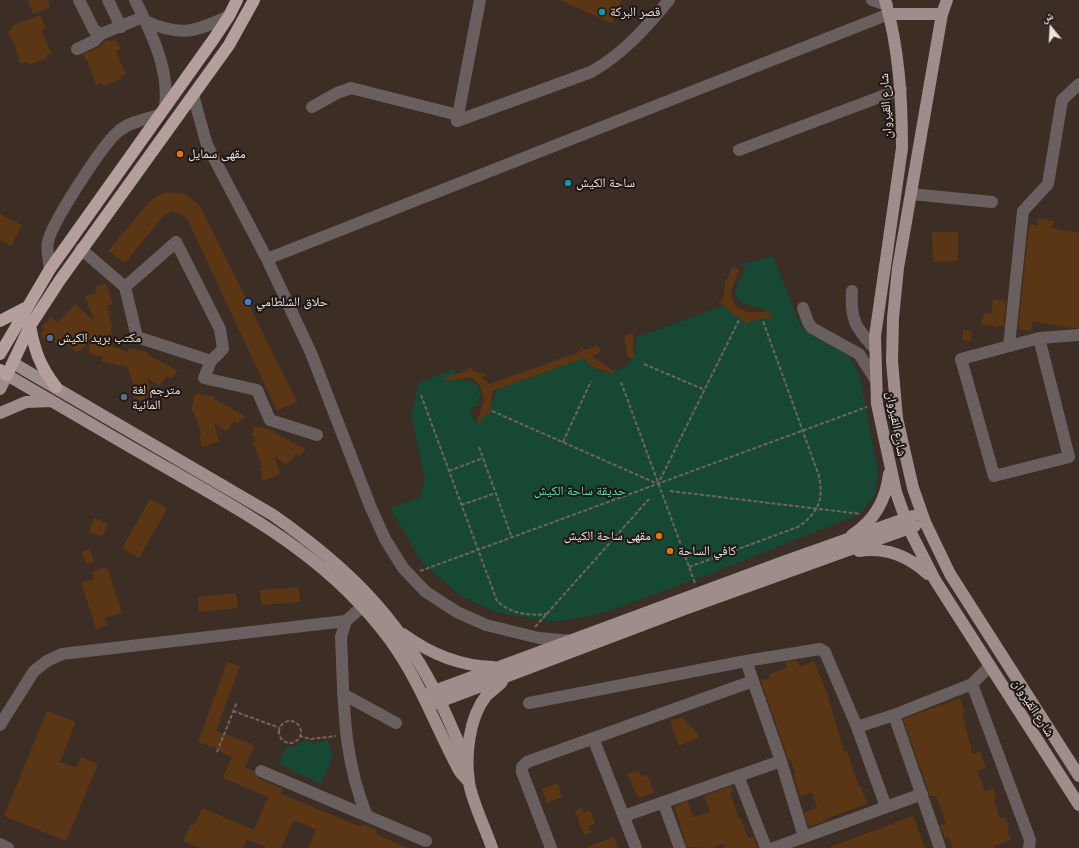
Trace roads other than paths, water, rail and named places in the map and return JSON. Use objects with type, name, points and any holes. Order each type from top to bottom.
[{"type":"highway","points":[[13,363],[0,355],[26,307],[50,269],[229,16],[237,0]]},
{"type":"highway","points":[[4,373],[13,363],[30,326],[81,249],[229,45],[254,0]]},
{"type":"highway","points":[[0,321],[26,307]]},
{"type":"highway","points":[[30,326],[38,359],[44,372],[56,387]]},
{"type":"main road","name":"شارع القيروان","points":[[947,0],[942,14],[898,268],[893,318],[892,361],[894,396],[904,455],[923,518],[961,592],[1079,776]]},
{"type":"main road","points":[[887,6],[942,14]]},
{"type":"main road","name":"شارع القيروان","points":[[887,6],[901,89],[902,148],[876,315],[874,349],[877,404],[890,467],[907,524],[935,580],[1079,806]]},
{"type":"main road","points":[[13,363],[273,515],[303,536],[348,573],[398,631],[413,642],[445,658],[468,665],[501,667]]},
{"type":"main road","points":[[0,389],[4,373],[276,532],[313,559],[362,606],[391,641],[432,698],[455,764],[469,782]]},
{"type":"main road","points":[[0,413],[26,402],[52,401]]},
{"type":"main road","points":[[432,698],[508,678],[840,548],[874,515],[881,505],[887,489],[890,467]]},
{"type":"main road","points":[[432,698],[501,667],[698,594],[840,548],[923,518]]},
{"type":"main road","points":[[840,548],[887,550],[904,556],[918,565],[935,580]]},
{"type":"main road","points":[[398,631],[467,763]]},
{"type":"main road","points":[[492,848],[469,782],[467,763],[472,726],[478,711],[486,696],[508,678]]},
{"type":"street","points":[[79,0],[94,30],[101,34]]},
{"type":"street","points":[[108,0],[121,27]]},
{"type":"street","points":[[50,269],[48,240],[80,182],[102,150],[119,131],[162,111],[167,92],[166,79],[144,19],[135,0]]},
{"type":"street","points":[[480,0],[457,121],[591,72],[609,62],[628,46],[669,0]]},
{"type":"street","points":[[872,0],[887,6]]},
{"type":"street","points":[[267,259],[887,6]]},
{"type":"street","points":[[76,49],[94,41],[101,34],[144,19],[170,31],[184,32],[198,30],[229,16]]},
{"type":"street","points":[[1009,346],[1023,211],[1048,184],[1062,100],[1079,84]]},
{"type":"street","points":[[312,107],[337,93],[351,88],[458,115]]},
{"type":"street","points":[[739,150],[901,89]]},
{"type":"street","points":[[193,95],[207,144],[267,259],[311,353],[371,508],[385,539],[403,568],[426,592],[457,612],[486,625],[538,638],[572,641]]},
{"type":"street","points":[[911,194],[992,202]]},
{"type":"street","points":[[125,287],[176,242],[220,329],[224,349],[210,361],[204,378],[257,390],[270,420],[317,434]]},
{"type":"street","points":[[81,249],[125,287],[137,337],[210,361]]},
{"type":"street","points":[[852,291],[851,304],[855,323],[858,330],[874,349]]},
{"type":"street","points":[[803,308],[812,328],[859,354],[875,379]]},
{"type":"street","points":[[1039,338],[1068,457],[994,476],[961,359],[1039,338],[1079,335]]},
{"type":"street","points":[[362,606],[346,621],[341,637],[346,734],[351,769],[367,816]]},
{"type":"street","points":[[0,725],[34,671],[47,661],[62,654],[346,621]]},
{"type":"street","points":[[529,703],[746,661],[820,649],[825,652],[857,727],[886,807]]},
{"type":"street","points":[[746,661],[781,761],[804,837]]},
{"type":"street","points":[[857,727],[894,715],[972,684],[990,666]]},
{"type":"street","points":[[550,848],[522,772],[522,767],[527,762],[753,681]]},
{"type":"street","points":[[972,684],[1030,840],[1029,848]]},
{"type":"street","points":[[344,694],[396,723]]},
{"type":"street","points":[[894,715],[940,848]]},
{"type":"street","points":[[592,738],[636,848]]},
{"type":"street","points":[[624,816],[781,761]]},
{"type":"street","points":[[261,771],[426,841]]},
{"type":"street","points":[[738,776],[766,848]]},
{"type":"street","points":[[774,848],[922,794]]},
{"type":"street","points":[[663,802],[680,848]]},
{"type":"street","points":[[0,844],[8,848]]},
{"type":"place","name":"قصر البركة","points":[[602,12]]},
{"type":"place","name":"مقهى سمايل","points":[[180,154]]},
{"type":"place","name":"ساحة الكيش","points":[[568,183]]},
{"type":"place","name":"حلاق الشلطامي","points":[[248,302]]},
{"type":"place","name":"مكتب بريد الكيش","points":[[50,338]]},
{"type":"place","name":"مترجم لغة المانية","points":[[124,397]]},
{"type":"place","name":"مقهى ساحة الكيش","points":[[659,536]]},
{"type":"place","name":"كافي الساحة","points":[[670,551]]},
{"type":"park label","name":"حديقة ساحة الكيش","points":[[580,491]]}]
